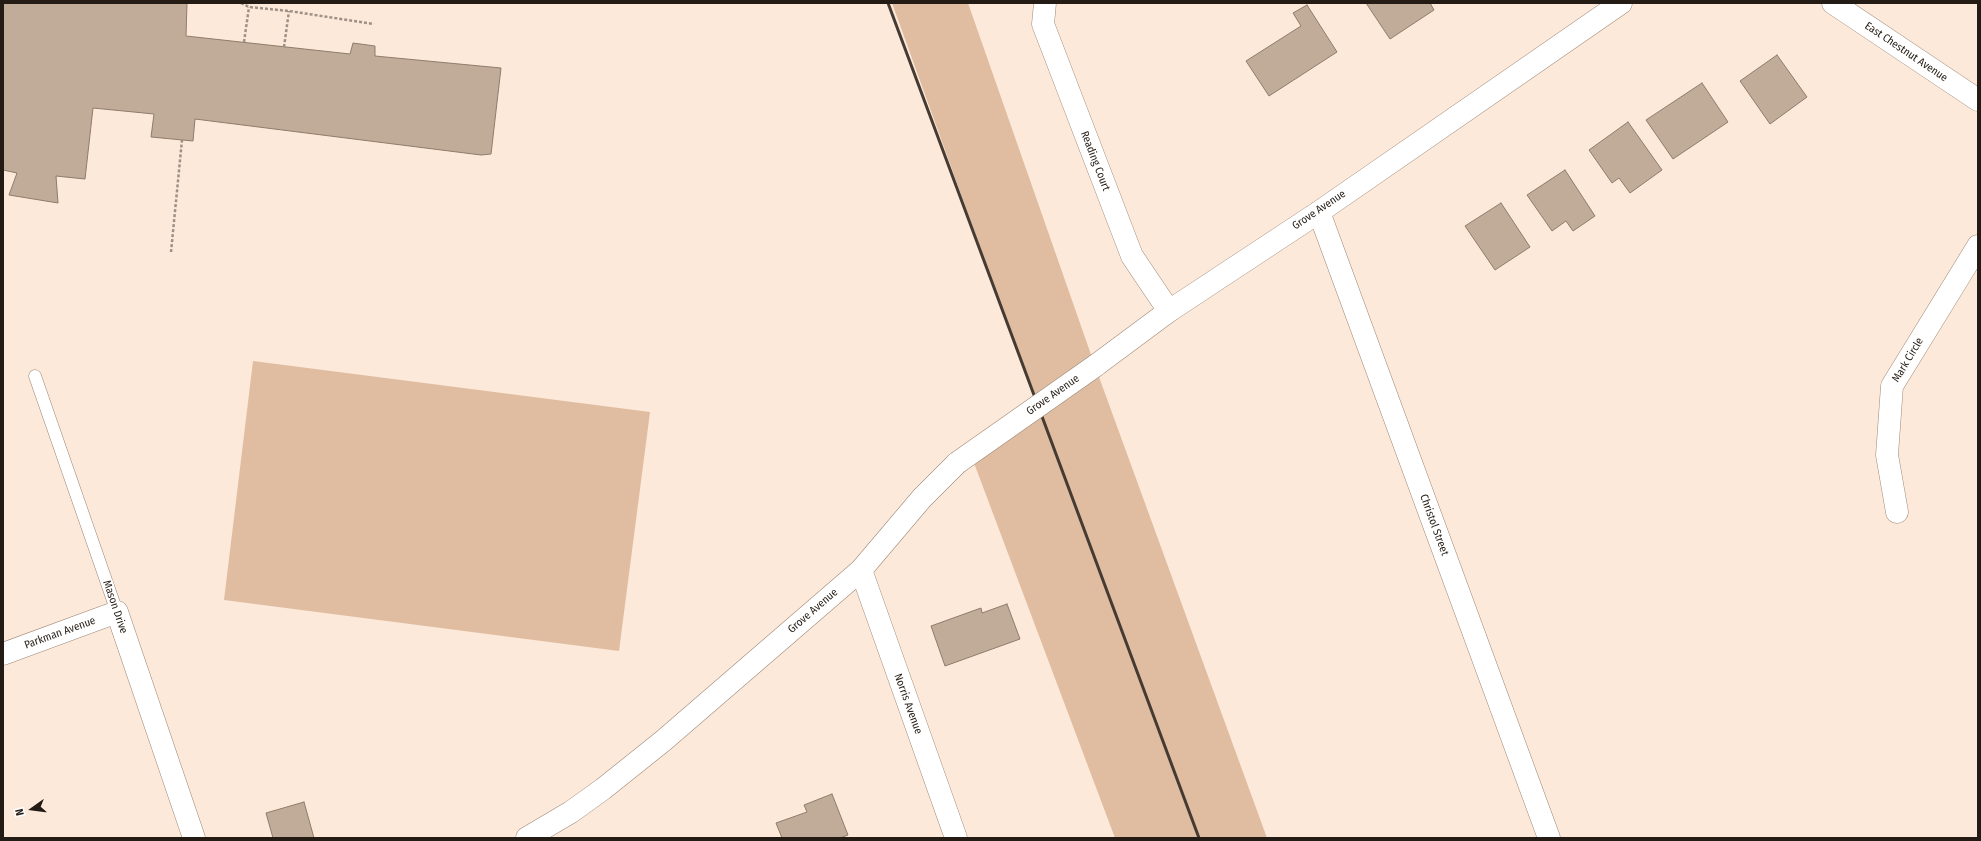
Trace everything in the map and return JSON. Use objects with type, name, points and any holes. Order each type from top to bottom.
[{"type":"street","name":"Reading Court","points":[[1044,3],[1043,24],[1132,256],[1169,311]]},
{"type":"street","name":"Grove Avenue","points":[[527,838],[571,812],[604,789],[663,741],[861,570],[922,498],[957,464],[1095,366],[1169,311],[1318,212],[1621,3]]},
{"type":"street","name":"East Chestnut Avenue","points":[[1833,3],[1978,100]]},
{"type":"street","name":"Christol Street","points":[[1318,212],[1549,838]]},
{"type":"street","name":"Mark Circle","points":[[1896,512],[1887,455],[1892,386],[1978,246]]},
{"type":"street","name":"Norris Avenue","points":[[861,570],[956,838]]},
{"type":"street","name":"Parkman Avenue","points":[[3,654],[117,612]]},
{"type":"street","name":"Mason Drive","points":[[117,612],[194,838]]},
{"type":"lane","name":"Mason Drive","points":[[34,376],[117,612]]},
{"type":"path","points":[[241,3],[249,7],[289,11],[374,24]]},
{"type":"path","points":[[244,42],[249,7]]},
{"type":"path","points":[[284,47],[289,11]]},
{"type":"path","points":[[171,252],[182,140]]},
{"type":"shaded area","points":[[892,3],[968,3],[1095,366],[1267,838],[1115,838],[971,455],[1037,405]]},
{"type":"shaded area","points":[[253,361],[650,412],[619,651],[224,600]]},
{"type":"building","points":[[3,3],[187,3],[186,36],[350,54],[353,43],[375,46],[375,56],[501,68],[491,154],[481,155],[195,119],[193,141],[151,137],[154,114],[93,108],[85,179],[56,176],[58,203],[9,195],[17,173],[3,170]]},
{"type":"building","points":[[1366,3],[1430,3],[1434,10],[1390,39]]},
{"type":"building","points":[[1307,5],[1337,52],[1269,96],[1246,61],[1301,26],[1293,13]]},
{"type":"building","points":[[1777,55],[1807,97],[1770,124],[1740,81]]},
{"type":"building","points":[[1702,83],[1728,122],[1673,159],[1646,120]]},
{"type":"building","points":[[1628,122],[1662,170],[1630,193],[1619,178],[1612,183],[1589,150]]},
{"type":"building","points":[[1565,170],[1595,216],[1573,231],[1566,221],[1552,231],[1527,195]]},
{"type":"building","points":[[1501,203],[1530,247],[1495,270],[1465,226]]},
{"type":"building","points":[[1007,604],[1020,639],[945,666],[931,626],[981,608],[982,613]]},
{"type":"building","points":[[832,794],[848,835],[840,838],[782,838],[776,823],[807,812],[804,805]]},
{"type":"building","points":[[304,802],[314,838],[273,838],[266,813]]},
{"type":"railway","points":[[888,3],[1199,838]]}]
